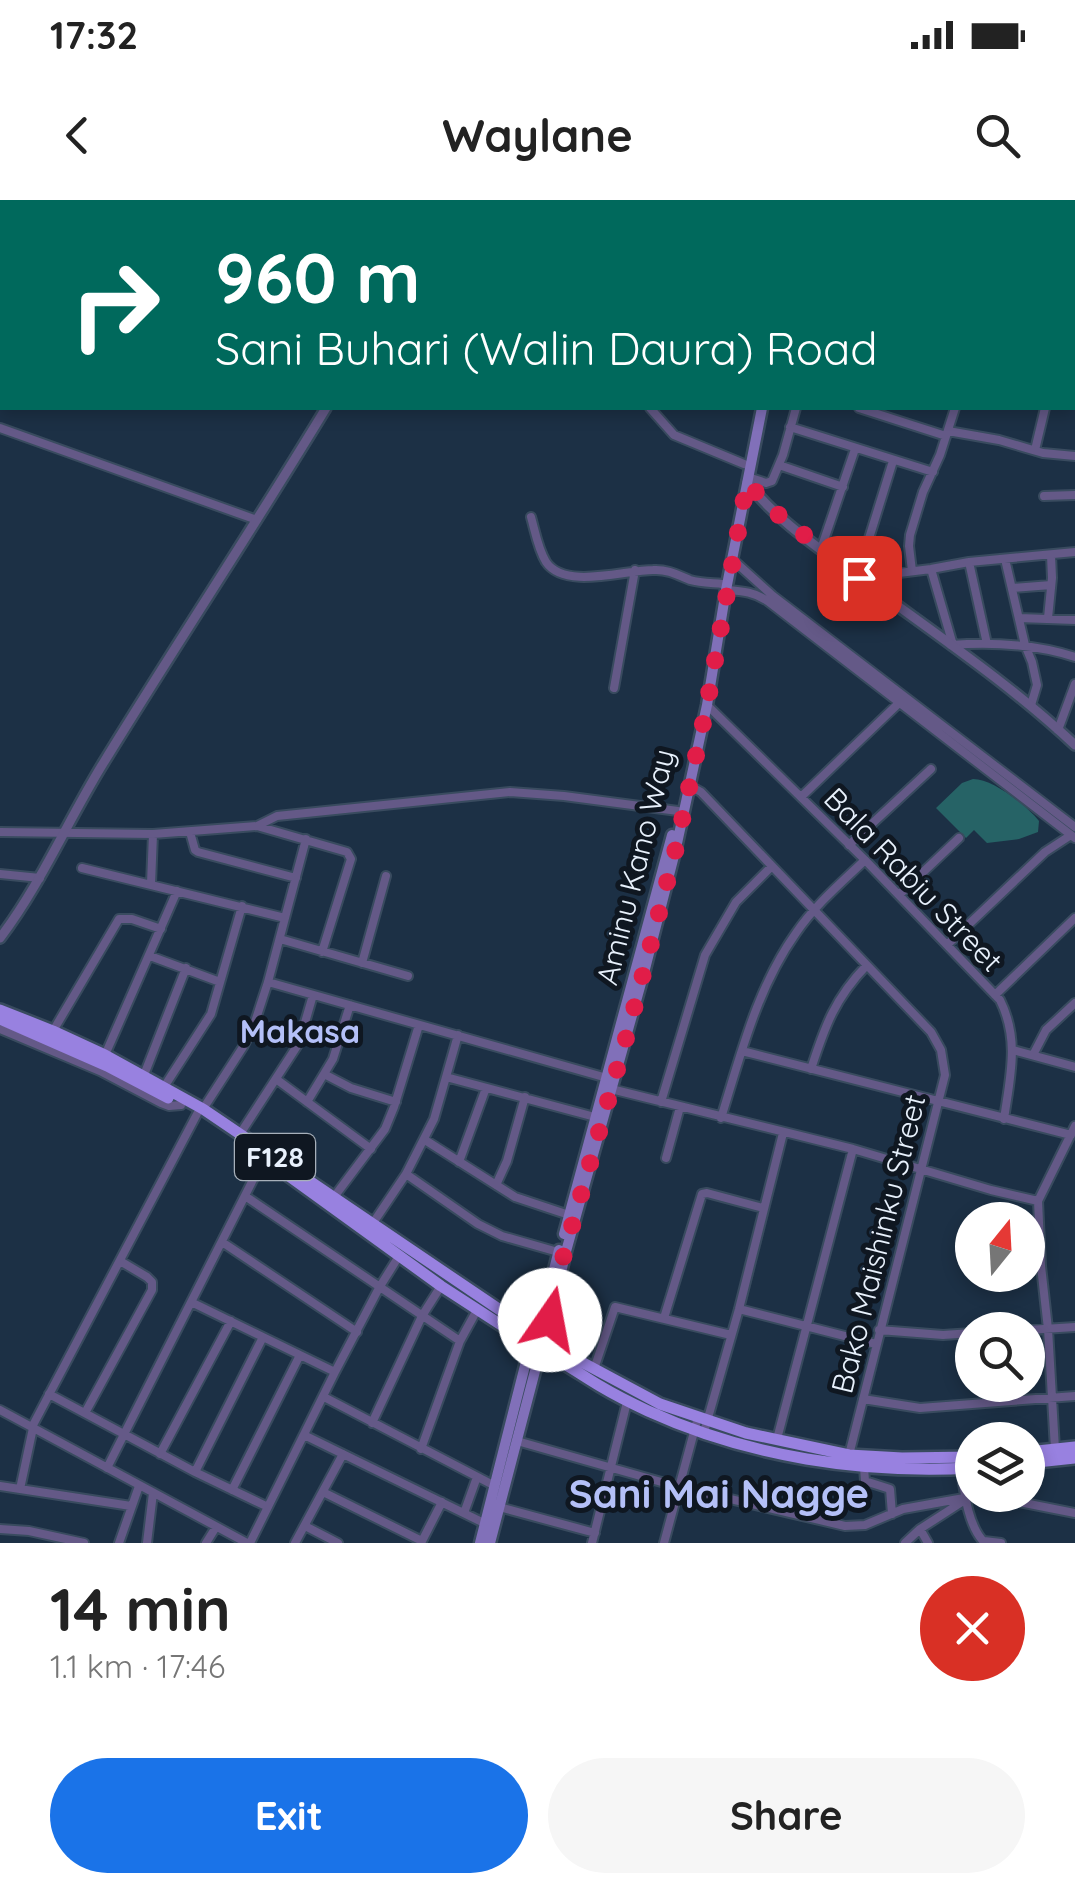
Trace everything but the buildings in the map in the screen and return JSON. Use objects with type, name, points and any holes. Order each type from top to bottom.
[{"type":"main road","name":"Aminu Kano Way","points":[[539,1341],[615,1062],[655,932],[690,786],[707,705],[744,464],[758,410]]},
{"type":"main road","name":"Aminu Kano Way","points":[[677,828],[759,410]]},
{"type":"main road","name":"F128","points":[[0,1010],[144,1075],[477,1310],[701,1425],[849,1454],[955,1457]]},
{"type":"main road","name":"F128","points":[[0,1020],[75,1051],[240,1134],[628,1402],[797,1458],[864,1467],[955,1469]]},
{"type":"main road","name":"Aminu Kano Way","points":[[539,1341],[558,1252],[585,1170],[595,1117],[609,1084]]},
{"type":"main road","points":[[490,1543],[539,1341]]},
{"type":"main road","points":[[480,1543],[539,1341]]},
{"type":"main road","points":[[1045,1450],[1075,1447]]},
{"type":"main road","points":[[1045,1461],[1075,1458]]},
{"type":"street","points":[[0,938],[5,924],[40,878],[104,760],[325,410]]},
{"type":"street","points":[[652,410],[674,435],[744,464]]},
{"type":"street","points":[[747,479],[772,481],[795,410]]},
{"type":"street","points":[[866,410],[947,434],[1075,456]]},
{"type":"street","points":[[912,571],[910,535],[954,410]]},
{"type":"street","points":[[1035,450],[1045,410]]},
{"type":"street","points":[[0,428],[256,520]]},
{"type":"street","points":[[790,428],[933,472]]},
{"type":"street","points":[[821,550],[855,448]]},
{"type":"street","points":[[858,577],[893,461]]},
{"type":"street","points":[[779,465],[842,487]]},
{"type":"street","points":[[747,479],[759,498],[821,550],[990,672],[1075,745]]},
{"type":"street","points":[[1044,496],[1075,495]]},
{"type":"street","points":[[530,516],[548,566],[558,572],[598,576],[658,569],[759,595],[1074,833]]},
{"type":"street","points":[[858,577],[1075,552]]},
{"type":"street","points":[[1048,618],[1051,555]]},
{"type":"street","points":[[1006,558],[1037,685],[1031,704]]},
{"type":"street","points":[[732,559],[773,596],[1074,833]]},
{"type":"street","points":[[968,562],[987,644]]},
{"type":"street","points":[[932,569],[952,645]]},
{"type":"street","points":[[614,688],[635,570]]},
{"type":"street","points":[[1012,588],[1051,585]]},
{"type":"street","points":[[1019,618],[1075,620]]},
{"type":"street","points":[[952,645],[1025,645],[1075,657]]},
{"type":"street","points":[[1058,730],[1073,700],[1075,684]]},
{"type":"street","points":[[801,797],[900,702]]},
{"type":"street","name":"Bala Rabiu Street","points":[[707,705],[995,995],[1009,1018],[1014,1050],[1004,1119]]},
{"type":"street","points":[[850,845],[931,769]]},
{"type":"street","name":"Bako Maishinku Street","points":[[690,786],[701,792],[931,1032],[941,1050],[946,1075],[849,1454]]},
{"type":"street","points":[[257,826],[277,816],[510,792],[678,811]]},
{"type":"street","points":[[0,832],[153,834],[257,826],[348,852],[351,855],[322,952]]},
{"type":"street","points":[[190,832],[198,852],[296,878]]},
{"type":"street","points":[[947,945],[1046,852],[1074,833]]},
{"type":"street","points":[[151,884],[153,834]]},
{"type":"street","points":[[899,895],[958,838]]},
{"type":"street","points":[[20,1488],[33,1428],[49,1394],[200,1112],[254,1025],[306,839]]},
{"type":"street","points":[[721,1118],[757,1005],[776,966],[814,910],[864,860]]},
{"type":"street","points":[[661,1102],[706,955],[736,902],[772,866]]},
{"type":"street","points":[[82,868],[285,918]]},
{"type":"street","points":[[0,874],[40,878]]},
{"type":"street","points":[[362,963],[386,876]]},
{"type":"street","points":[[105,1056],[178,891]]},
{"type":"street","points":[[164,1087],[206,1025],[242,906]]},
{"type":"street","points":[[995,995],[1075,918]]},
{"type":"street","points":[[53,1031],[119,920],[132,919],[161,928]]},
{"type":"street","points":[[280,940],[408,976]]},
{"type":"street","points":[[150,956],[220,982]]},
{"type":"street","points":[[811,1069],[825,1026],[847,986],[867,965]]},
{"type":"street","points":[[144,1075],[186,968]]},
{"type":"street","points":[[268,982],[458,1035],[661,1102],[853,1149],[1038,1201]]},
{"type":"street","points":[[240,1134],[299,1043],[313,995]]},
{"type":"street","points":[[1033,1055],[1046,1030],[1075,1003]]},
{"type":"street","points":[[307,1102],[333,1059],[350,1006]]},
{"type":"street","points":[[334,1198],[386,1129],[419,1025]]},
{"type":"street","points":[[0,1029],[100,1071],[161,1104],[181,1105]]},
{"type":"street","points":[[372,1223],[425,1140],[458,1035]]},
{"type":"street","points":[[1014,1050],[1075,1066]]},
{"type":"street","points":[[742,1051],[1004,1119],[1073,1130],[1038,1201],[1055,1449]]},
{"type":"street","points":[[324,1074],[351,1088],[396,1102]]},
{"type":"street","points":[[446,1077],[595,1117]]},
{"type":"street","points":[[276,1079],[371,1149]]},
{"type":"street","points":[[460,1162],[486,1088]]},
{"type":"street","points":[[496,1186],[525,1098]]},
{"type":"street","points":[[666,1158],[680,1107]]},
{"type":"street","points":[[664,1543],[731,1335],[784,1133]]},
{"type":"street","points":[[425,1140],[516,1197],[569,1214]]},
{"type":"street","points":[[777,1439],[853,1149]]},
{"type":"street","points":[[107,1468],[264,1158]]},
{"type":"street","points":[[406,1174],[478,1224],[502,1236],[558,1252]]},
{"type":"street","points":[[664,1318],[702,1194],[763,1208]]},
{"type":"street","points":[[245,1196],[460,1341]]},
{"type":"street","points":[[222,1242],[357,1332]]},
{"type":"street","points":[[0,1410],[248,1543],[400,1256]]},
{"type":"street","points":[[84,1413],[152,1290],[147,1277],[120,1261]]},
{"type":"street","points":[[372,1423],[422,1316],[441,1286]]},
{"type":"street","points":[[191,1302],[336,1372]]},
{"type":"street","points":[[594,1369],[615,1307],[731,1335]]},
{"type":"street","points":[[738,1308],[876,1344]]},
{"type":"street","points":[[421,1449],[460,1341],[477,1310]]},
{"type":"street","points":[[160,1454],[230,1322]]},
{"type":"street","points":[[1045,1329],[1075,1327]]},
{"type":"street","points":[[879,1330],[955,1335]]},
{"type":"street","points":[[195,1472],[263,1337]]},
{"type":"street","points":[[232,1490],[300,1355]]},
{"type":"street","points":[[49,1394],[268,1507]]},
{"type":"street","points":[[863,1398],[920,1408],[1075,1396]]},
{"type":"street","points":[[324,1397],[495,1486]]},
{"type":"street","points":[[499,1507],[593,1538],[628,1402]]},
{"type":"street","points":[[304,1435],[484,1523]]},
{"type":"street","points":[[517,1441],[679,1487],[845,1526],[865,1525],[902,1509],[955,1499]]},
{"type":"street","points":[[295,1543],[344,1454]]},
{"type":"street","points":[[864,1467],[865,1480],[890,1489],[892,1514]]},
{"type":"street","points":[[464,1514],[476,1477]]},
{"type":"street","points":[[0,1486],[131,1506]]},
{"type":"street","points":[[119,1543],[139,1486]]},
{"type":"street","points":[[323,1492],[421,1542],[442,1502]]},
{"type":"street","points":[[147,1543],[153,1493]]},
{"type":"street","points":[[906,1543],[955,1504]]},
{"type":"street","points":[[1045,1507],[1075,1513]]},
{"type":"street","points":[[969,1512],[984,1542],[1001,1543]]},
{"type":"street","points":[[304,1526],[338,1543]]},
{"type":"street","points":[[206,1543],[216,1527]]},
{"type":"street","points":[[0,1529],[84,1543]]},
{"type":"street","points":[[920,1529],[928,1543]]},
{"type":"street","points":[[27,1543],[29,1531]]},
{"type":"shaded area","points":[[973,779],[990,783],[1018,801],[1039,821],[1038,832],[987,843],[974,830],[966,838],[936,808],[962,783]]},
{"type":"district","name":"Makasa","points":[[300,1032]]},
{"type":"district","name":"Sani Mai Nagge","points":[[719,1494]]},
{"type":"route","points":[[550,1320],[564,1254],[676,848],[707,705],[747,482],[770,508],[859,578]]}]
